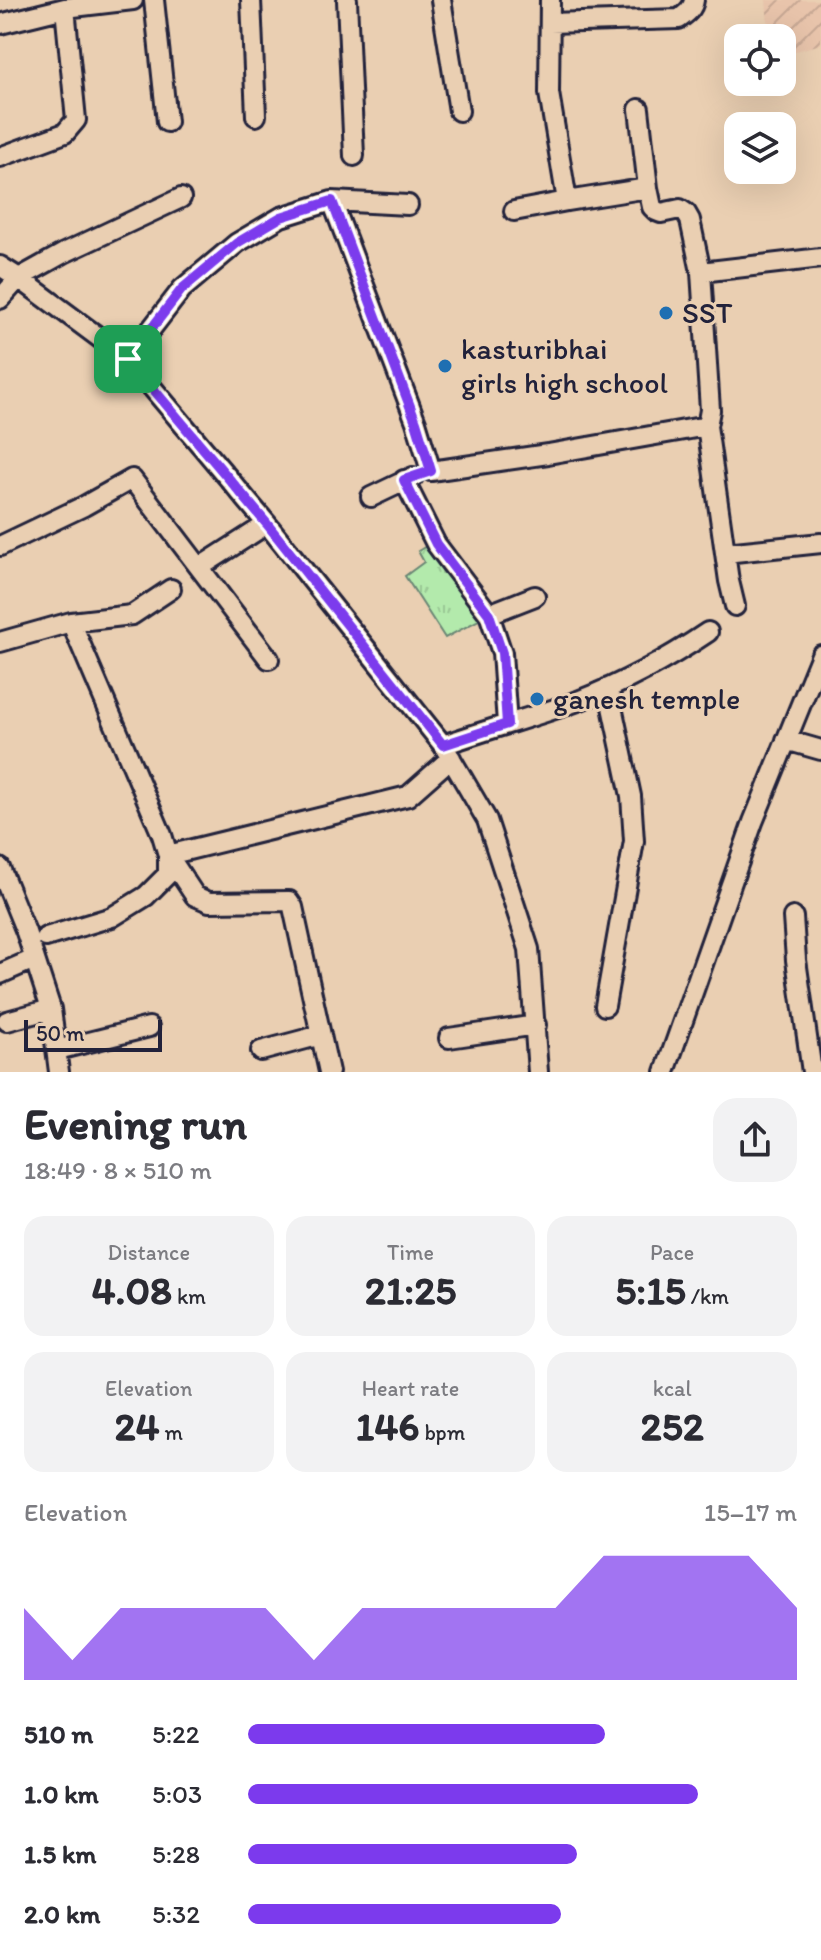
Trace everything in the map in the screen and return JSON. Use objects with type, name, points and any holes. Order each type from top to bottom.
[{"type":"street","points":[[0,24],[65,8],[133,0]]},
{"type":"street","points":[[154,0],[167,122]]},
{"type":"street","points":[[251,0],[256,116]]},
{"type":"street","points":[[347,0],[354,156]]},
{"type":"street","points":[[441,0],[459,111]]},
{"type":"street","points":[[550,0],[549,93],[567,201]]},
{"type":"street","points":[[550,23],[679,19],[687,14],[694,0]]},
{"type":"street","points":[[0,157],[65,133],[76,120],[65,8]]},
{"type":"street","points":[[639,109],[652,207],[661,213],[680,209],[686,213],[701,272],[710,410],[707,426],[735,606]]},
{"type":"street","points":[[514,211],[648,188]]},
{"type":"street","points":[[0,299],[19,278],[64,253],[181,198]]},
{"type":"street","points":[[128,359],[182,289],[237,243],[281,217],[332,201],[408,205]]},
{"type":"street","points":[[332,201],[416,422],[431,471]]},
{"type":"street","points":[[701,272],[821,258]]},
{"type":"street","points":[[0,266],[128,359],[267,524],[447,751],[487,820],[529,949],[538,1072]]},
{"type":"street","points":[[371,497],[404,480],[431,471],[707,426]]},
{"type":"street","points":[[0,546],[132,479],[269,659]]},
{"type":"street","points":[[404,480],[436,544],[489,614],[502,653],[507,724]]},
{"type":"street","points":[[200,567],[267,524]]},
{"type":"street","points":[[725,553],[821,543]]},
{"type":"street","points":[[0,642],[71,622],[132,615],[171,589]]},
{"type":"street","points":[[489,614],[535,596]]},
{"type":"street","points":[[71,622],[168,855],[195,896],[209,902],[289,901],[293,907],[329,1072]]},
{"type":"street","points":[[168,855],[408,796],[447,751],[507,724],[608,688],[671,657],[708,632]]},
{"type":"street","points":[[665,1072],[753,822],[821,655]]},
{"type":"street","points":[[605,1006],[634,841],[631,796],[608,688]]},
{"type":"street","points":[[786,740],[821,750]]},
{"type":"street","points":[[46,937],[112,917],[146,896],[168,874],[168,855]]},
{"type":"street","points":[[0,868],[26,932],[51,1009],[59,1072]]},
{"type":"street","points":[[793,917],[812,1072]]},
{"type":"street","points":[[0,974],[34,959]]},
{"type":"street","points":[[7,1021],[51,1009]]},
{"type":"street","points":[[449,1038],[536,1025]]},
{"type":"street","points":[[57,1050],[149,1027]]},
{"type":"street","points":[[261,1051],[321,1035]]},
{"type":"shaded area","points":[[766,0],[821,0],[821,44],[796,51],[796,24],[768,24]]},
{"type":"green space","points":[[431,543],[481,619],[445,638],[405,576],[424,562],[418,551]]},
{"type":"place","name":"SST","points":[[666,313]]},
{"type":"place","name":"kasturibhai girls high school","points":[[445,366]]},
{"type":"place","name":"ganesh temple","points":[[537,699]]},
{"type":"route","points":[[332,201],[416,422],[431,471],[404,480],[436,544],[489,614],[502,653],[507,724],[443,745],[267,524],[128,359],[182,289],[237,243],[281,217],[332,201]]}]
